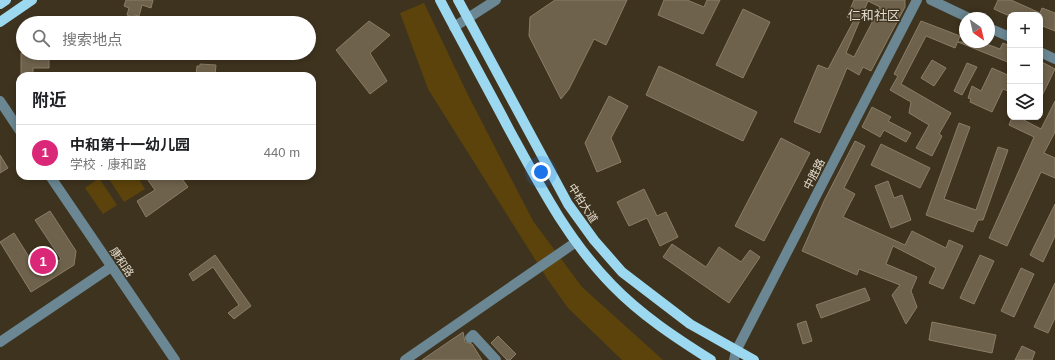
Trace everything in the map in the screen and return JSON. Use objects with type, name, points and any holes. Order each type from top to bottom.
[{"type":"main road","points":[[0,4],[6,0]]},
{"type":"main road","points":[[0,22],[32,0]]},
{"type":"main road","points":[[440,0],[556,214],[576,242],[612,285],[631,303],[686,345],[711,360]]},
{"type":"main road","name":"中柏大道","points":[[458,0],[568,204],[594,240],[622,272],[640,287],[735,355],[754,360]]},
{"type":"street","points":[[454,27],[496,0]]},
{"type":"street","name":"中胜路","points":[[735,355],[917,0]]},
{"type":"street","points":[[931,0],[959,13]]},
{"type":"street","points":[[995,31],[1007,36]]},
{"type":"street","points":[[1043,53],[1055,59]]},
{"type":"street","points":[[0,101],[16,125]]},
{"type":"street","name":"康和路","points":[[53,180],[175,360]]},
{"type":"street","points":[[405,360],[576,242]]},
{"type":"street","points":[[0,342],[111,267]]},
{"type":"street","points":[[470,338],[473,335],[496,360]]},
{"type":"shaded area","points":[[424,3],[468,95],[533,221],[582,287],[663,360],[622,360],[568,308],[548,280],[428,89],[400,13]]},
{"type":"shaded area","points":[[96,180],[100,180],[117,205],[103,214],[85,188]]},
{"type":"shaded area","points":[[110,180],[139,180],[145,189],[124,202]]},
{"type":"building","points":[[126,0],[153,0],[151,8],[142,5],[139,16],[127,15],[129,8],[124,6]]},
{"type":"building","points":[[555,0],[627,0],[606,45],[594,39],[569,89],[561,99],[529,36],[530,17]]},
{"type":"building","points":[[664,0],[687,0],[704,7],[707,0],[720,0],[703,34],[658,15]]},
{"type":"building","points":[[854,0],[905,0],[905,7],[871,71],[863,67],[859,75],[847,68],[820,133],[794,122],[818,65],[828,69],[854,20],[847,17]],"holes":[[[868,1],[880,7],[854,57],[846,53]]]},
{"type":"building","points":[[998,0],[1011,0],[1038,12],[1007,12],[1007,15],[994,9]]},
{"type":"building","points":[[1042,8],[1055,13],[1055,31],[1043,26],[1043,12],[1040,12]]},
{"type":"building","points":[[743,9],[770,22],[743,78],[716,65]]},
{"type":"building","points":[[369,21],[390,35],[370,53],[387,81],[370,94],[336,50]]},
{"type":"building","points":[[921,21],[959,36],[955,48],[926,36],[901,84],[951,113],[939,134],[942,136],[932,156],[916,148],[929,125],[909,113],[911,102],[890,90],[898,76],[894,74]]},
{"type":"building","points":[[1003,43],[1007,45],[1007,62],[973,48],[995,47],[1000,49]]},
{"type":"building","points":[[21,60],[49,60],[49,68],[33,68],[33,72],[21,72]]},
{"type":"building","points":[[932,60],[946,68],[934,86],[921,78]]},
{"type":"building","points":[[967,63],[977,67],[962,95],[954,91]]},
{"type":"building","points":[[1043,63],[1055,69],[1043,94]]},
{"type":"building","points":[[200,64],[216,65],[215,72],[196,72],[197,66],[200,66]]},
{"type":"building","points":[[659,66],[757,112],[743,141],[646,95]]},
{"type":"building","points":[[992,68],[1007,75],[1007,91],[1003,89],[992,112],[970,102],[971,99],[968,98],[972,86],[981,91]]},
{"type":"building","points":[[609,96],[628,106],[611,138],[621,162],[597,172],[585,143]]},
{"type":"building","points":[[1055,101],[1055,132],[1044,153],[1055,158],[1055,178],[1041,172],[1007,246],[989,238],[1034,137],[1009,125],[1011,120],[1024,120],[1041,129]]},
{"type":"building","points":[[872,107],[891,117],[888,121],[911,133],[906,142],[884,130],[880,137],[862,127]]},
{"type":"building","points":[[959,123],[970,127],[944,199],[976,210],[998,147],[1008,150],[983,220],[978,220],[973,232],[926,215]]},
{"type":"building","points":[[781,138],[810,153],[764,241],[735,226]]},
{"type":"building","points":[[855,141],[865,146],[844,188],[855,194],[843,217],[905,245],[912,231],[946,248],[949,240],[963,246],[943,289],[929,283],[936,268],[893,246],[886,264],[917,277],[911,291],[917,307],[906,324],[892,295],[900,285],[859,269],[857,275],[802,251],[824,201]]},
{"type":"building","points":[[881,144],[930,168],[920,188],[871,165]]},
{"type":"building","points":[[0,155],[8,168],[0,173]]},
{"type":"building","points":[[148,180],[183,180],[188,187],[146,217],[137,201],[155,190]]},
{"type":"building","points":[[888,181],[894,198],[902,195],[911,220],[891,228],[875,186]]},
{"type":"building","points":[[644,189],[657,216],[666,212],[678,237],[660,246],[647,218],[629,226],[617,202]]},
{"type":"building","points":[[1055,204],[1055,236],[1043,262],[1030,255]]},
{"type":"building","points":[[50,211],[76,251],[74,265],[31,292],[0,242],[14,233],[36,268],[40,265],[43,270],[61,259],[35,220]]},
{"type":"building","points":[[672,244],[706,267],[719,247],[741,262],[750,250],[760,257],[729,303],[663,257]]},
{"type":"building","points":[[215,255],[251,306],[234,319],[228,313],[239,305],[213,267],[193,281],[189,274]]},
{"type":"building","points":[[980,255],[994,261],[974,304],[960,298]]},
{"type":"building","points":[[1021,268],[1034,274],[1014,317],[1001,311]]},
{"type":"building","points":[[1055,283],[1055,318],[1048,333],[1034,327]]},
{"type":"building","points":[[865,288],[870,300],[821,318],[816,305]]},
{"type":"building","points":[[806,321],[812,341],[803,344],[797,324]]},
{"type":"building","points":[[932,322],[996,335],[992,353],[929,340]]},
{"type":"building","points":[[463,332],[465,342],[472,344],[482,360],[422,360]]},
{"type":"building","points":[[498,336],[516,354],[510,360],[507,360],[491,343]]},
{"type":"building","points":[[1022,346],[1035,352],[1032,360],[1015,360]]},
{"type":"place","name":"中和第十一幼儿园","points":[[43,261]]},
{"type":"district","name":"仁和社区","points":[[874,15]]}]
